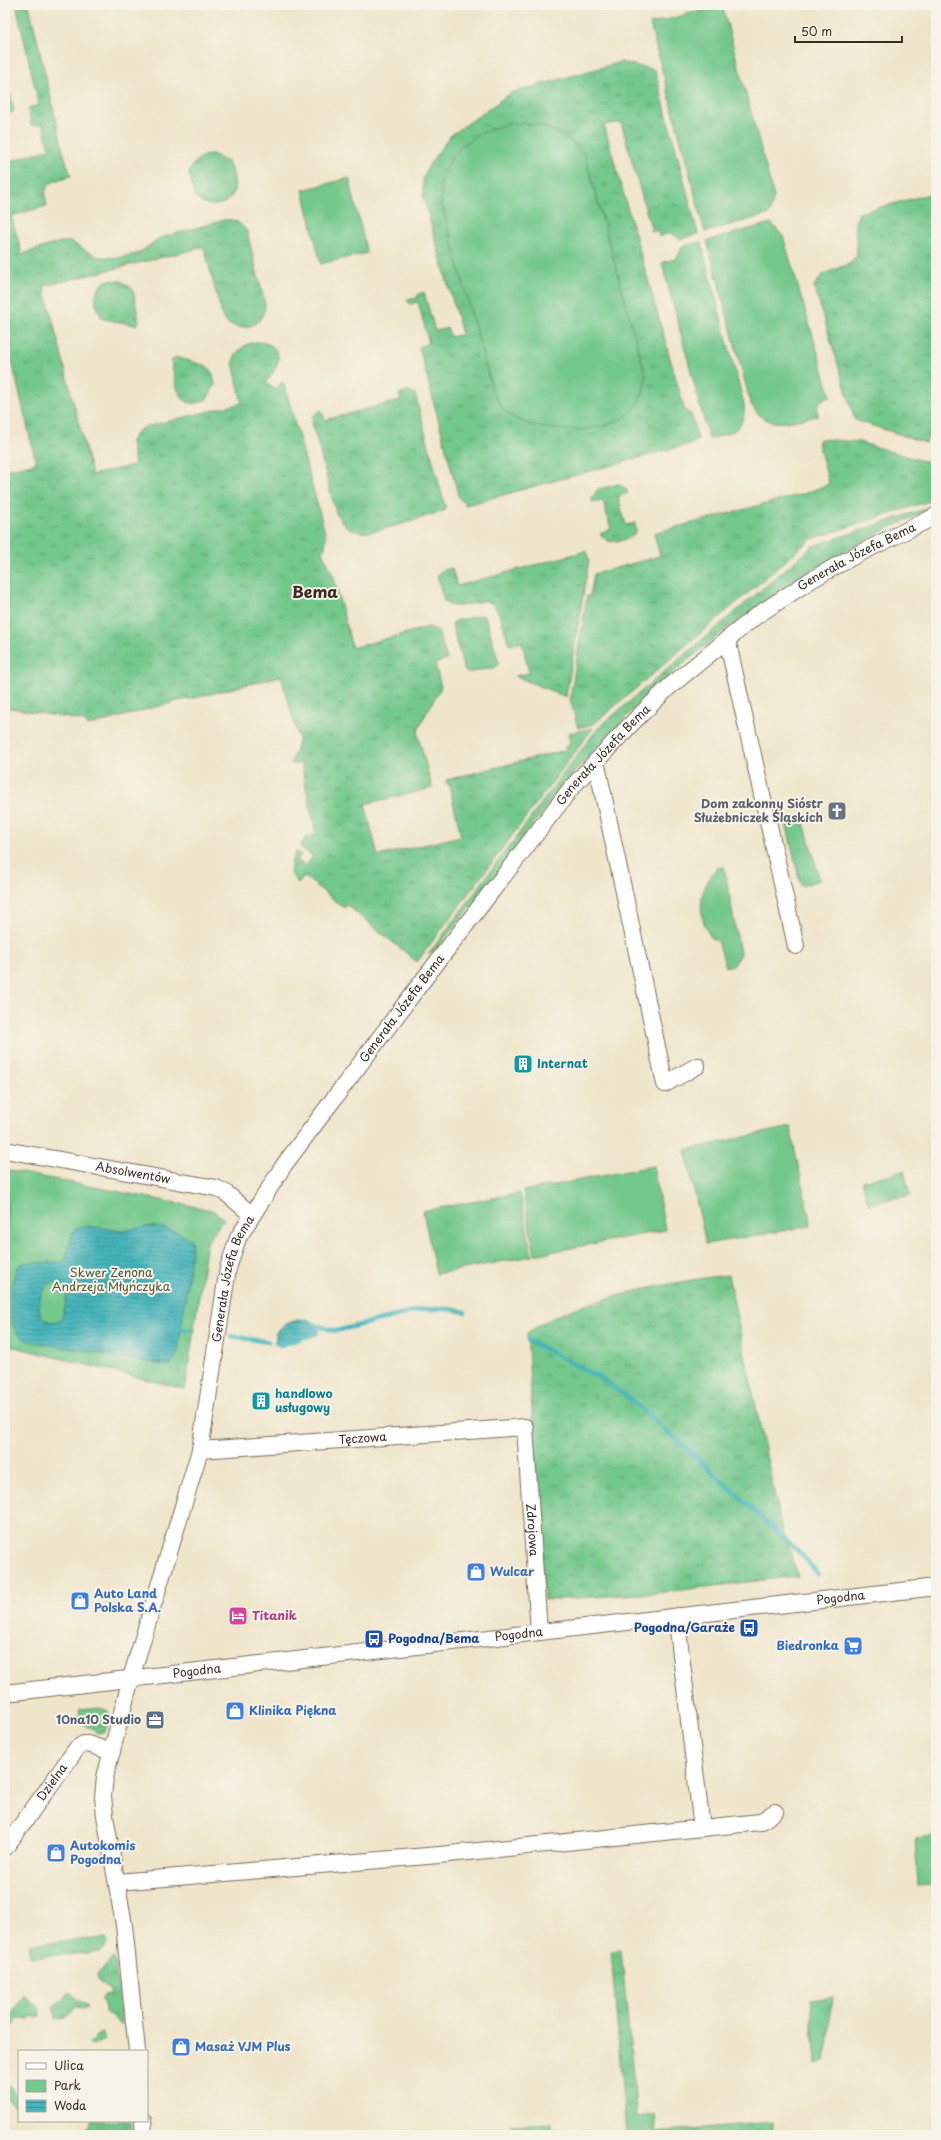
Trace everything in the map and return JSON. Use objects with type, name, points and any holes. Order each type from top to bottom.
[{"type":"street","name":"Generała Józefa Bema","points":[[137,2050],[126,1936],[104,1816],[103,1796],[105,1777],[131,1678],[200,1450],[228,1268],[238,1238],[284,1165],[421,983],[572,787],[596,761],[669,687],[756,616],[811,580],[880,542],[936,516]]},
{"type":"street","points":[[727,639],[796,946]]},
{"type":"street","points":[[596,761],[665,1084],[697,1066]]},
{"type":"street","name":"Absolwentów","points":[[5,1150],[216,1188],[226,1193],[252,1215]]},
{"type":"street","name":"Tęczowa","points":[[200,1450],[525,1427]]},
{"type":"street","name":"Zdrojowa","points":[[525,1427],[538,1632]]},
{"type":"street","name":"Pogodna","points":[[5,1693],[936,1586]]},
{"type":"street","points":[[678,1616],[678,1630],[702,1828]]},
{"type":"street","name":"Dzielna","points":[[5,1848],[77,1748],[84,1744],[88,1744],[112,1752]]},
{"type":"street","points":[[117,1882],[439,1855],[760,1822],[775,1812]]},
{"type":"street","points":[[143,2122],[144,2135]]},
{"type":"green space","points":[[16,5],[29,5],[64,154],[71,176],[50,184],[46,192],[47,206],[11,216],[22,254],[60,242],[71,242],[98,257],[118,258],[139,253],[160,238],[224,220],[231,220],[240,224],[247,232],[265,304],[264,312],[261,318],[250,326],[236,327],[223,319],[204,247],[44,286],[92,475],[135,465],[131,441],[138,431],[145,427],[242,403],[233,362],[237,353],[244,346],[260,342],[267,344],[273,347],[277,353],[278,361],[266,383],[276,390],[281,383],[284,383],[326,536],[325,548],[322,552],[333,574],[352,648],[429,627],[438,631],[447,659],[435,664],[441,687],[419,727],[418,735],[432,788],[365,804],[378,856],[461,836],[449,784],[447,784],[446,780],[566,750],[565,747],[570,745],[568,733],[593,728],[417,962],[347,905],[344,908],[305,877],[298,883],[290,873],[292,860],[296,852],[301,854],[297,861],[306,866],[313,856],[300,846],[306,837],[316,835],[301,763],[291,764],[299,739],[281,676],[181,700],[88,726],[85,721],[5,707],[5,470],[36,463],[5,332],[5,163],[49,149],[43,124],[32,126],[28,108],[39,105]]},
{"type":"green space","points":[[722,5],[774,197],[769,214],[705,232],[650,24]]},
{"type":"green space","points":[[621,62],[655,70],[698,234],[681,239],[670,233],[659,237],[657,230],[652,232],[621,122],[604,125],[685,411],[691,414],[698,439],[693,443],[466,505],[459,498],[419,347],[429,343],[418,302],[410,304],[407,300],[417,298],[418,294],[424,292],[435,331],[447,328],[451,337],[462,334],[423,196],[423,178],[429,165],[450,136],[511,93]]},
{"type":"green space","points":[[10,93],[14,110],[13,112],[5,114],[7,110],[5,101],[7,98],[6,94]]},
{"type":"green space","points":[[524,123],[544,127],[562,135],[578,147],[585,155],[646,377],[641,398],[633,410],[622,419],[607,425],[588,429],[569,430],[549,429],[531,425],[515,419],[504,410],[492,389],[441,201],[441,186],[451,159],[461,148],[472,139],[485,132],[499,126]]},
{"type":"green space","points":[[213,154],[227,162],[234,178],[234,189],[232,195],[228,200],[218,205],[205,203],[195,197],[189,173],[198,159]]},
{"type":"green space","points":[[349,178],[367,253],[321,264],[303,190]]},
{"type":"green space","points":[[933,193],[936,204],[936,418],[926,443],[855,420],[814,286],[823,274],[851,263],[857,255],[855,222],[859,213]]},
{"type":"green space","points":[[771,223],[783,236],[831,397],[821,400],[817,407],[818,416],[789,422],[772,422],[764,419],[757,413],[751,404],[707,241]]},
{"type":"green space","points":[[701,242],[744,404],[742,420],[736,429],[724,435],[709,439],[662,263],[677,258],[683,246]]},
{"type":"green space","points":[[109,280],[121,281],[133,289],[139,322],[136,325],[103,319],[100,314],[96,303],[97,292],[103,283]]},
{"type":"green space","points":[[176,357],[207,366],[213,374],[215,385],[207,399],[197,403],[189,403],[180,394],[171,361]]},
{"type":"green space","points":[[410,391],[415,394],[446,510],[379,530],[362,532],[354,530],[344,524],[336,513],[312,422],[313,416],[321,410],[325,420],[401,400],[399,394]]},
{"type":"green space","points":[[820,439],[859,442],[936,465],[936,499],[811,539],[594,724],[578,728],[570,699],[587,596],[590,596],[594,574],[660,556],[654,533],[803,494],[829,484],[818,443]]},
{"type":"green space","points":[[619,484],[626,489],[628,493],[618,497],[626,525],[635,523],[636,532],[623,540],[608,541],[600,534],[611,529],[603,501],[593,503],[592,499],[598,489]]},
{"type":"green space","points":[[936,505],[936,507],[864,541],[781,590],[741,618],[666,679],[630,712],[565,783],[482,893],[438,947],[428,955],[597,729],[813,546]]},
{"type":"green space","points":[[586,551],[589,560],[566,697],[515,676],[529,673],[522,642],[509,645],[501,618],[494,605],[484,601],[452,606],[444,601],[437,576],[441,571],[452,568],[457,586]]},
{"type":"green space","points":[[482,615],[486,618],[499,663],[496,667],[467,673],[464,670],[452,625],[455,621]]},
{"type":"green space","points":[[803,819],[820,880],[801,886],[786,823]]},
{"type":"green space","points":[[724,867],[740,953],[735,964],[726,967],[718,941],[712,939],[703,921],[701,903],[706,885],[711,876],[717,868]]},
{"type":"green space","points":[[790,1127],[811,1226],[706,1244],[685,1150]]},
{"type":"green space","points":[[653,1166],[665,1230],[535,1255],[523,1191]]},
{"type":"green space","points":[[5,1170],[7,1170],[8,1336],[5,1351]]},
{"type":"green space","name":"Skwer Zenona Andrzeja Młyńczyka","points":[[7,1170],[212,1210],[224,1219],[207,1242],[185,1389],[6,1345],[8,1336]]},
{"type":"green space","points":[[904,1171],[910,1195],[868,1204],[862,1181]]},
{"type":"green space","points":[[520,1193],[532,1256],[436,1274],[423,1211]]},
{"type":"green space","points":[[728,1275],[781,1525],[798,1576],[656,1593],[544,1600],[527,1333],[567,1311],[581,1306],[641,1290],[695,1279]]},
{"type":"green space","points":[[99,1708],[108,1711],[110,1716],[105,1732],[98,1733],[81,1723],[79,1710]]},
{"type":"green space","points":[[936,1836],[936,1885],[918,1886],[915,1838]]},
{"type":"green space","points":[[106,1938],[108,1943],[100,1952],[30,1957],[29,1944]]},
{"type":"green space","points":[[621,1950],[637,2117],[654,2115],[656,2132],[773,2122],[773,2135],[626,2135],[611,1951]]},
{"type":"green space","points":[[113,1957],[115,1962],[122,2026],[106,2012],[102,1997],[104,1995],[111,1994],[110,1991],[98,1980],[97,1975]]},
{"type":"green space","points":[[69,1992],[87,2006],[86,2008],[75,2007],[65,2018],[55,2020],[54,2007]]},
{"type":"green space","points":[[24,1995],[39,2008],[40,2016],[37,2018],[31,2016],[28,2020],[20,2018],[13,2025],[11,2025],[14,2010]]},
{"type":"green space","points":[[833,1997],[825,2061],[816,2064],[811,2000]]},
{"type":"green space","points":[[102,2031],[105,2040],[91,2045],[88,2043]]},
{"type":"green space","points":[[10,2086],[18,2099],[17,2109],[5,2095]]},
{"type":"green space","points":[[90,2122],[130,2122],[132,2135],[83,2135]]},
{"type":"green space","points":[[552,2123],[552,2135],[511,2135],[511,2125]]},
{"type":"water","points":[[86,1226],[123,1231],[150,1226],[176,1231],[191,1240],[192,1249],[178,1353],[169,1366],[28,1341],[17,1333],[13,1326],[11,1292],[14,1276],[19,1265],[25,1263],[65,1262],[73,1231]],"holes":[[[56,1282],[61,1285],[65,1291],[65,1304],[60,1320],[51,1322],[42,1317],[39,1302],[46,1286]]]},
{"type":"water","points":[[307,1319],[319,1326],[317,1333],[280,1345],[276,1342],[276,1332],[283,1326],[294,1321]]},
{"type":"waterway","points":[[276,1342],[280,1345],[317,1333],[319,1326],[336,1331],[423,1309],[449,1309],[465,1312]]},
{"type":"waterway","points":[[181,1329],[190,1330]]},
{"type":"waterway","points":[[231,1336],[268,1342]]},
{"type":"waterway","points":[[528,1340],[602,1379],[630,1399],[687,1449],[803,1556],[818,1574]]},
{"type":"place","name":"Dom zakonny Sióstr Służebniczek Śląskich","points":[[837,811]]},
{"type":"place","name":"Internat","points":[[523,1064]]},
{"type":"place","name":"handlowo usługowy","points":[[261,1401]]},
{"type":"place","name":"Wulcar","points":[[476,1572]]},
{"type":"place","name":"Auto Land Polska S.A.","points":[[80,1601]]},
{"type":"place","name":"Titanik","points":[[238,1616]]},
{"type":"place","name":"Pogodna/Garaże","points":[[749,1628]]},
{"type":"place","name":"Pogodna/Bema","points":[[374,1639]]},
{"type":"place","name":"Biedronka","points":[[853,1646]]},
{"type":"place","name":"Klinika Piękna","points":[[235,1711]]},
{"type":"place","name":"10na10 Studio","points":[[155,1720]]},
{"type":"place","name":"Autokomis Pogodna","points":[[56,1853]]},
{"type":"place","name":"Masaż VJM Plus","points":[[181,2047]]},
{"type":"district","name":"Bema","points":[[315,592]]}]
